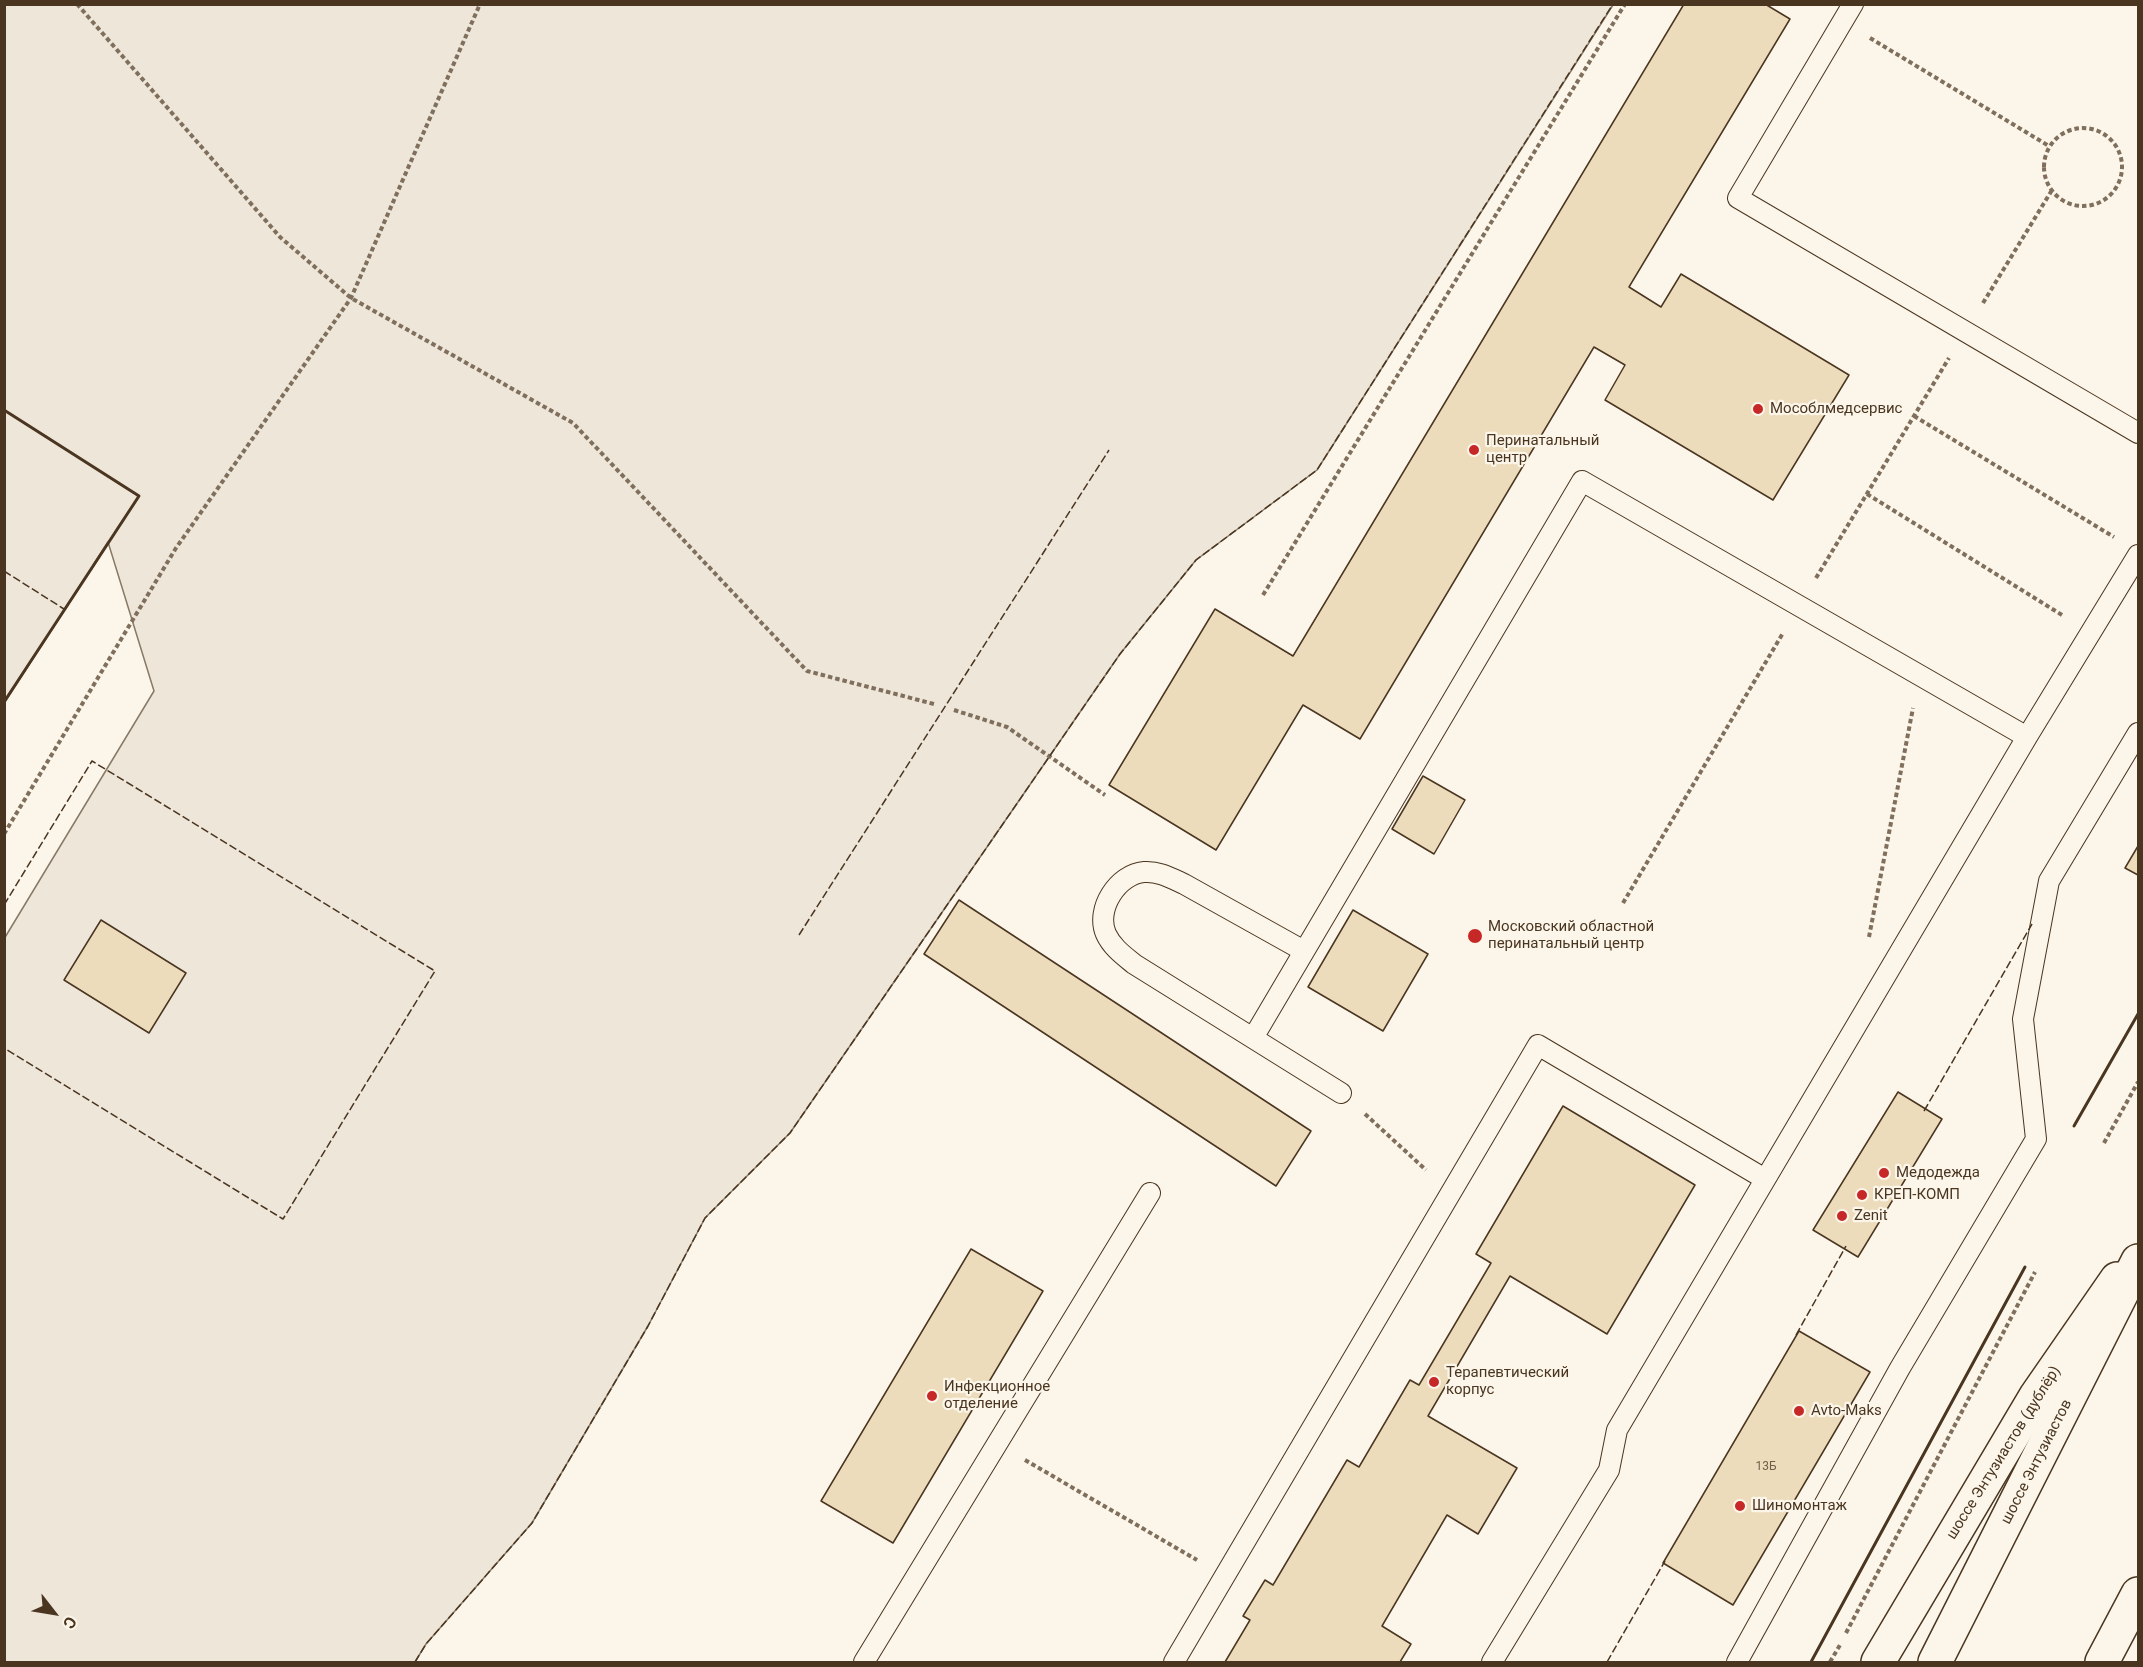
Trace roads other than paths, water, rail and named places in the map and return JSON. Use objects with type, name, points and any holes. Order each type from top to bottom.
[{"type":"main road","name":"шоссе Энтузиастов (дублёр)","points":[[1878,1662],[2036,1396],[2139,1248]]},
{"type":"main road","name":"шоссе Энтузиастов","points":[[1935,1662],[2139,1261]]},
{"type":"main road","points":[[2102,1662],[2139,1594]]},
{"type":"lane","points":[[1848,13],[1738,198],[2139,433]]},
{"type":"lane","points":[[1253,1038],[1582,482],[2026,737]]},
{"type":"lane","points":[[1492,1662],[1609,1470],[1617,1430],[2026,737],[2139,555]]},
{"type":"lane","points":[[1737,1662],[1900,1368],[2037,1139],[2023,1019],[2049,881],[2139,733]]},
{"type":"lane","points":[[1304,951],[1168,876],[1153,872],[1142,872],[1129,876],[1115,889],[1103,909],[1104,931],[1120,953],[1341,1093]]},
{"type":"lane","points":[[1174,1662],[1538,1045],[1765,1179]]},
{"type":"lane","points":[[864,1662],[1150,1193]]},
{"type":"place","name":"Мособлмедсервис","points":[[1758,409]]},
{"type":"place","name":"Перинатальный центр","points":[[1474,450]]},
{"type":"place","name":"Московский областной перинатальный центр","points":[[1475,936]]},
{"type":"place","name":"Медодежда","points":[[1884,1173]]},
{"type":"place","name":"КРЕП-КОМП","points":[[1862,1195]]},
{"type":"place","name":"Zenit","points":[[1842,1216]]},
{"type":"place","name":"Терапевтический корпус","points":[[1434,1382]]},
{"type":"place","name":"Инфекционное отделение","points":[[932,1396]]},
{"type":"place","name":"Avto-Maks","points":[[1799,1411]]},
{"type":"place","name":"Шиномонтаж","points":[[1740,1506]]}]
